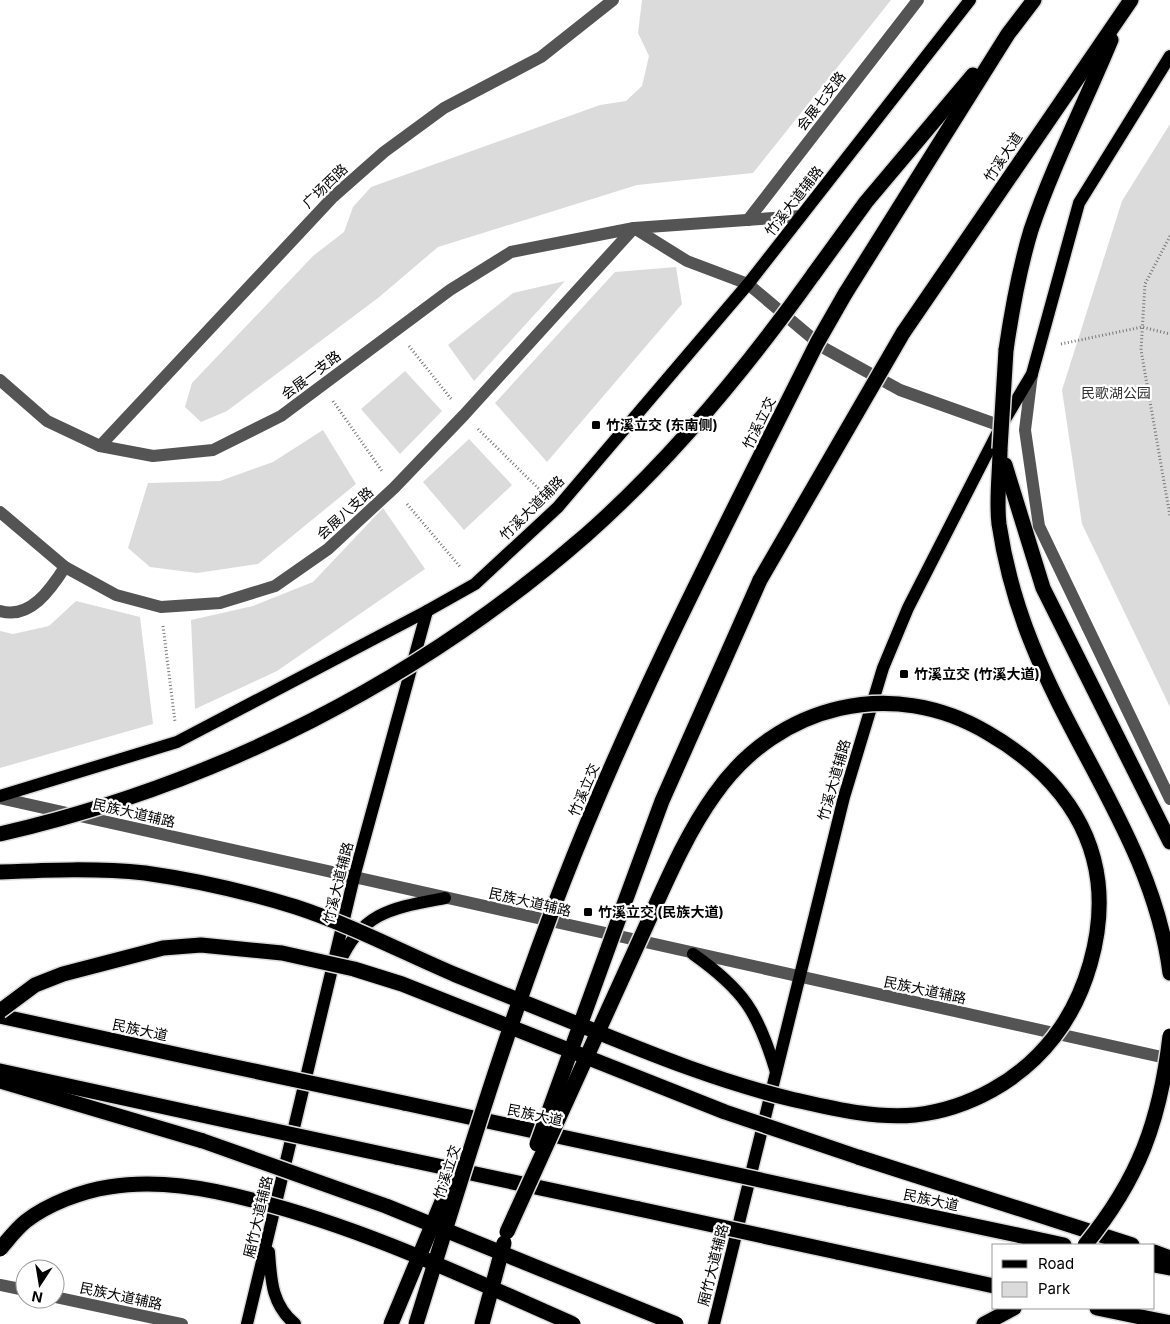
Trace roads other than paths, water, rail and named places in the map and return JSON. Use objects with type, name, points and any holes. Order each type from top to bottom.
[{"type":"highway","points":[[0,834],[125,798],[232,758],[289,732],[362,694],[466,630],[580,540],[634,490],[723,393],[866,202],[1008,34],[1034,0]]},
{"type":"highway","points":[[1127,5],[1047,187],[1032,230],[1017,285],[1006,350],[1000,449],[999,523],[1021,612],[1047,676],[1138,859],[1157,907],[1167,947],[1170,973]]},
{"type":"highway","name":"竹溪大道","points":[[507,1232],[666,792],[760,580],[904,333],[1127,5]]},
{"type":"highway","name":"竹溪立交","points":[[416,1324],[494,1077],[562,885],[617,754],[668,642],[817,342],[845,294],[1008,34]]},
{"type":"highway","points":[[1000,449],[1043,588],[1170,842]]},
{"type":"highway","points":[[0,872],[92,870],[143,873],[248,894],[296,907],[498,992],[552,1013],[596,1031],[605,1035],[614,1039],[719,1078],[757,1090],[853,1111],[887,1116],[918,1115],[952,1107],[979,1097],[1007,1081],[1030,1064],[1047,1047],[1067,1020],[1080,994],[1092,956],[1099,893],[1090,845],[1066,798],[1037,767],[999,739],[975,725],[940,712],[907,704],[878,702],[848,705],[794,724],[764,743],[716,792],[679,856],[652,913],[600,1028],[596,1037],[584,1064],[507,1232],[482,1324]]},
{"type":"highway","points":[[0,1011],[35,985],[89,967],[163,948],[201,945],[282,952],[354,969],[402,984],[725,1112],[1129,1244]]},
{"type":"highway","name":"民族大道","points":[[0,1016],[1059,1244]]},
{"type":"highway","points":[[1085,1244],[1124,1192],[1139,1163],[1151,1132],[1160,1100],[1170,1036]]},
{"type":"highway","points":[[0,1071],[992,1286]]},
{"type":"highway","points":[[391,1324],[494,1077]]},
{"type":"highway","points":[[0,1081],[203,1141],[386,1206],[676,1324]]},
{"type":"highway","points":[[0,1249],[25,1221],[49,1207],[81,1194],[108,1187],[178,1185],[235,1196],[341,1226],[378,1239],[573,1324]]},
{"type":"highway","points":[[1155,1252],[1170,1258]]},
{"type":"highway","points":[[1155,1265],[1170,1268]]},
{"type":"highway","points":[[984,1324],[1012,1309]]},
{"type":"highway","points":[[1102,1309],[1170,1323]]},
{"type":"main road","name":"竹溪大道辅路","points":[[297,1116],[354,878],[427,611],[475,584],[558,507],[748,284],[970,0]]},
{"type":"main road","name":"竹溪大道辅路","points":[[742,1212],[844,798],[882,668],[908,608],[1001,426],[1032,374],[1079,203],[1170,56]]},
{"type":"main road","points":[[0,797],[177,742],[427,611]]},
{"type":"main road","points":[[326,995],[348,944],[374,917],[400,907],[445,898]]},
{"type":"main road","points":[[693,954],[722,974],[743,996],[766,1038],[776,1072]]},
{"type":"main road","name":"厢竹大道辅路","points":[[247,1324],[297,1116]]},
{"type":"main road","name":"厢竹大道辅路","points":[[714,1322],[742,1212]]},
{"type":"main road","points":[[268,1237],[271,1284],[284,1314],[295,1324]]},
{"type":"street","name":"广场西路","points":[[100,446],[333,197],[384,152],[444,108],[541,57],[613,0]]},
{"type":"street","name":"会展七支路","points":[[748,220],[918,0]]},
{"type":"street","name":"会展一支路","points":[[0,380],[47,421],[100,446],[153,456],[213,450],[281,416],[450,290],[511,252],[634,228],[801,216]]},
{"type":"street","points":[[634,228],[687,261],[748,284],[824,348],[900,390],[1001,426]]},
{"type":"street","name":"会展八支路","points":[[0,512],[65,567],[116,595],[161,607],[220,603],[275,586],[328,549],[394,488],[464,415],[634,228]]},
{"type":"street","points":[[1032,374],[1025,430],[1039,526],[1170,799]]},
{"type":"street","points":[[0,610],[26,610],[49,591],[65,567]]},
{"type":"street","name":"民族大道辅路","points":[[0,797],[799,978],[1170,1059]]},
{"type":"street","points":[[0,1285],[15,1288]]},
{"type":"street","name":"民族大道辅路","points":[[65,1299],[182,1324]]},
{"type":"place","name":"竹溪立交 (东南侧)","points":[[596,425]]},
{"type":"place","name":"竹溪立交 (竹溪大道)","points":[[904,674]]},
{"type":"place","name":"竹溪立交 (民族大道)","points":[[588,912]]},
{"type":"park label","name":"民歌湖公园","points":[[1116,393]]}]
